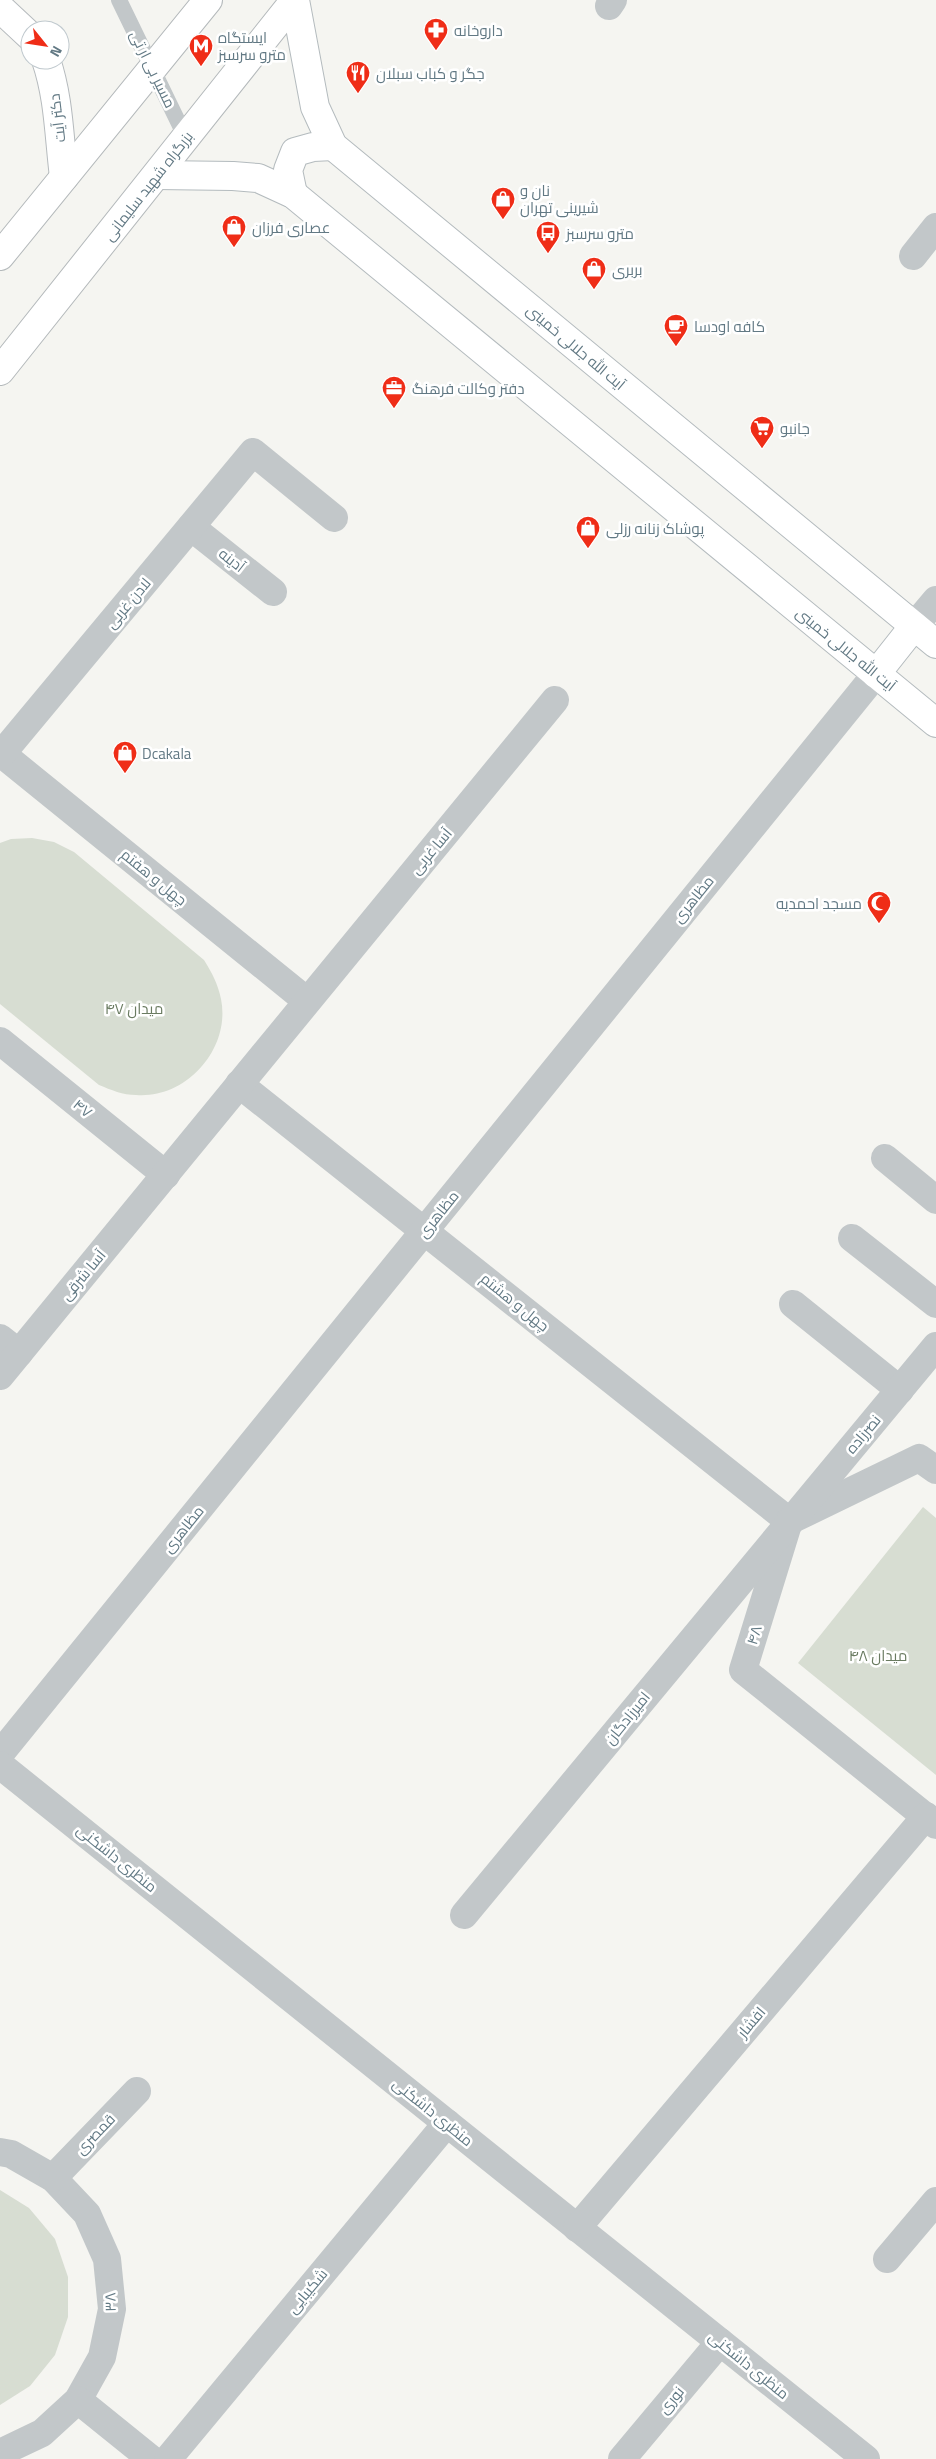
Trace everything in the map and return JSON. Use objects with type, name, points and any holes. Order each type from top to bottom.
[{"type":"main road","points":[[0,256],[208,0]]},
{"type":"main road","name":"بزرگراه شهید سلیمانی","points":[[0,371],[295,0]]},
{"type":"main road","name":"آيت الله جلالى خمينى","points":[[295,0],[316,107],[333,146],[936,644]]},
{"type":"main road","points":[[0,8],[20,27]]},
{"type":"main road","name":"دکتر آیت","points":[[50,70],[59,117],[64,177]]},
{"type":"main road","points":[[293,194],[288,170],[295,152],[313,147],[333,146]]},
{"type":"main road","name":"آيت الله جلالى خمينى","points":[[157,175],[258,178],[293,194],[936,723]]},
{"type":"main road","points":[[876,674],[914,626]]},
{"type":"street","points":[[912,256],[936,228]]},
{"type":"street","name":"لادن غربی","points":[[1,755],[253,452],[334,518]]},
{"type":"street","name":"آدینه","points":[[191,528],[273,592]]},
{"type":"street","points":[[914,626],[936,600]]},
{"type":"street","name":"مظاهری","points":[[0,1754],[876,674]]},
{"type":"street","name":"آسا غربی","points":[[239,1084],[555,700]]},
{"type":"street","name":"چهل و هفتم","points":[[1,755],[306,1001]]},
{"type":"street","name":"۴۷","points":[[0,1041],[166,1175]]},
{"type":"street","name":"چهل و هشتم","points":[[239,1084],[789,1521]]},
{"type":"street","name":"آسا شرقی","points":[[0,1376],[9,1346],[166,1175],[239,1084]]},
{"type":"street","points":[[885,1158],[936,1200]]},
{"type":"street","points":[[852,1238],[936,1304]]},
{"type":"street","points":[[793,1304],[900,1390]]},
{"type":"street","name":"نصرزاده","points":[[789,1521],[936,1346]]},
{"type":"street","points":[[789,1521],[919,1458],[936,1470]]},
{"type":"street","name":"۴۸","points":[[789,1521],[743,1670],[931,1821]]},
{"type":"street","name":"امیرزادگان","points":[[464,1915],[789,1521]]},
{"type":"street","name":"منظری داشکنی","points":[[0,1765],[866,2459]]},
{"type":"street","name":"افشار","points":[[577,2228],[931,1821]]},
{"type":"street","name":"قمصری","points":[[53,2178],[136,2091]]},
{"type":"street","name":"شکیبایی","points":[[168,2459],[447,2123]]},
{"type":"street","name":"۳۸","points":[[0,2152],[11,2154],[53,2178],[87,2214],[107,2259],[112,2309],[102,2357],[78,2400],[42,2433],[0,2453]]},
{"type":"street","points":[[887,2259],[936,2201]]},
{"type":"street","name":"نوری","points":[[622,2459],[720,2342]]},
{"type":"street","points":[[78,2400],[151,2459]]},
{"type":"lane","name":"مسیر بی ار تی","points":[[119,0],[186,138]]},
{"type":"green space","name":"میدان ۴۷","points":[[32,838],[54,842],[74,852],[204,960],[212,974],[221,999],[222,1017],[219,1035],[212,1052],[201,1067],[188,1079],[172,1089],[155,1094],[136,1095],[117,1092],[99,1085],[0,1004],[0,843],[11,839]]},
{"type":"green space","name":"میدان ۴۸","points":[[923,1507],[936,1518],[936,1775],[798,1663]]},
{"type":"green space","points":[[0,2190],[29,2208],[55,2239],[68,2277],[68,2317],[55,2355],[30,2386],[0,2405]]},
{"type":"place","name":"داروخانه","points":[[436,51]]},
{"type":"place","name":"ایستگاه مترو سرسبز","points":[[201,67]]},
{"type":"place","name":"جگر و کباب سبلان","points":[[358,94]]},
{"type":"place","name":"نان و شیرینی تهران","points":[[503,220]]},
{"type":"place","name":"عصاری فرزان","points":[[234,248]]},
{"type":"place","name":"مترو سرسبز","points":[[548,254]]},
{"type":"place","name":"بربری","points":[[594,290]]},
{"type":"place","name":"کافه اودسا","points":[[676,347]]},
{"type":"place","name":"دفتر وکالت فرهنگ","points":[[394,409]]},
{"type":"place","name":"جانبو","points":[[762,449]]},
{"type":"place","name":"پوشاک زنانه رزلی","points":[[588,549]]},
{"type":"place","name":"Dcakala","points":[[125,774]]},
{"type":"place","name":"مسجد احمدیه","points":[[879,924]]}]
